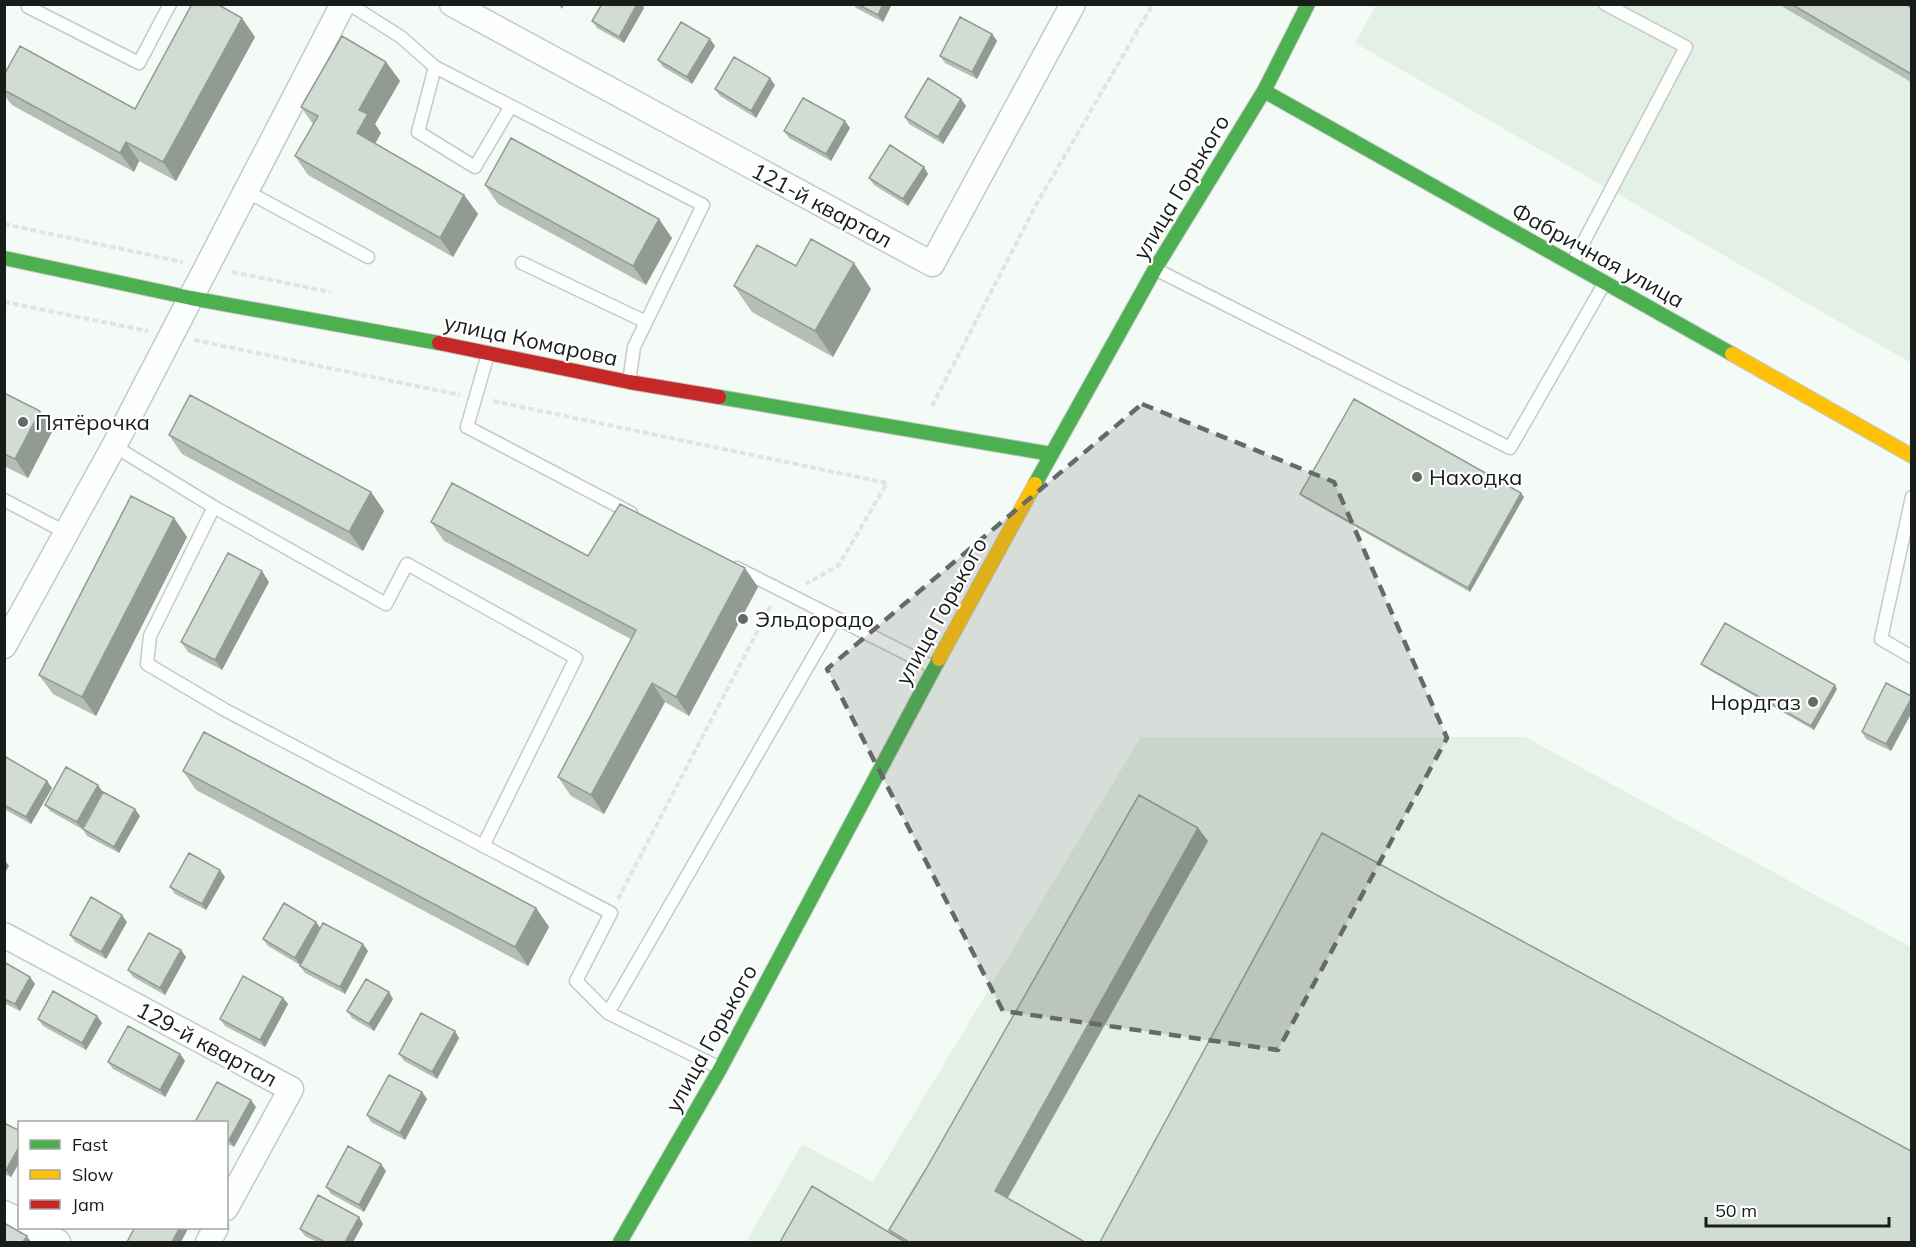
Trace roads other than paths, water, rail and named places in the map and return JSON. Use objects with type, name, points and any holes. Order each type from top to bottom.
[{"type":"main road","name":"улица Горького","points":[[620,1242],[720,1069],[1051,454],[1155,269],[1264,91],[1308,4]]},
{"type":"main road","name":"Фабричная улица","points":[[1264,91],[1911,456]]},
{"type":"main road","name":"улица Комарова","points":[[4,258],[191,298],[489,352],[629,382],[1051,454]]},
{"type":"street","points":[[4,646],[114,446],[343,4]]},
{"type":"street","name":"121-й квартал","points":[[452,4],[932,264],[1073,4]]},
{"type":"street","name":"129-й квартал","points":[[4,935],[291,1089],[228,1204]]},
{"type":"street","points":[[4,1213],[18,1220]]},
{"type":"street","points":[[35,1229],[58,1242]]},
{"type":"lane","points":[[28,7],[139,63],[170,4]]},
{"type":"lane","points":[[349,4],[401,37],[435,67],[704,205],[633,347],[629,382]]},
{"type":"lane","points":[[1571,265],[1686,47],[1605,4]]},
{"type":"lane","points":[[435,67],[418,132],[475,167],[511,106]]},
{"type":"lane","points":[[246,191],[368,257]]},
{"type":"lane","points":[[522,263],[646,322]]},
{"type":"lane","points":[[1155,269],[1510,448],[1604,283]]},
{"type":"lane","points":[[489,352],[467,427],[643,519]]},
{"type":"lane","points":[[114,446],[214,507],[386,604],[407,564],[576,658],[483,846]]},
{"type":"lane","points":[[1911,497],[1881,639],[1911,657]]},
{"type":"lane","points":[[4,500],[66,533]]},
{"type":"lane","points":[[214,507],[150,636],[147,664],[225,710],[611,913],[576,981],[608,1013],[720,1069]]},
{"type":"lane","points":[[726,562],[934,668]]},
{"type":"lane","points":[[608,1013],[835,619]]},
{"type":"place","name":"Пятёрочка","points":[[23,422]]},
{"type":"place","name":"Находка","points":[[1417,477]]},
{"type":"place","name":"Эльдорадо","points":[[743,619]]},
{"type":"place","name":"Нордгаз","points":[[1813,702]]}]
